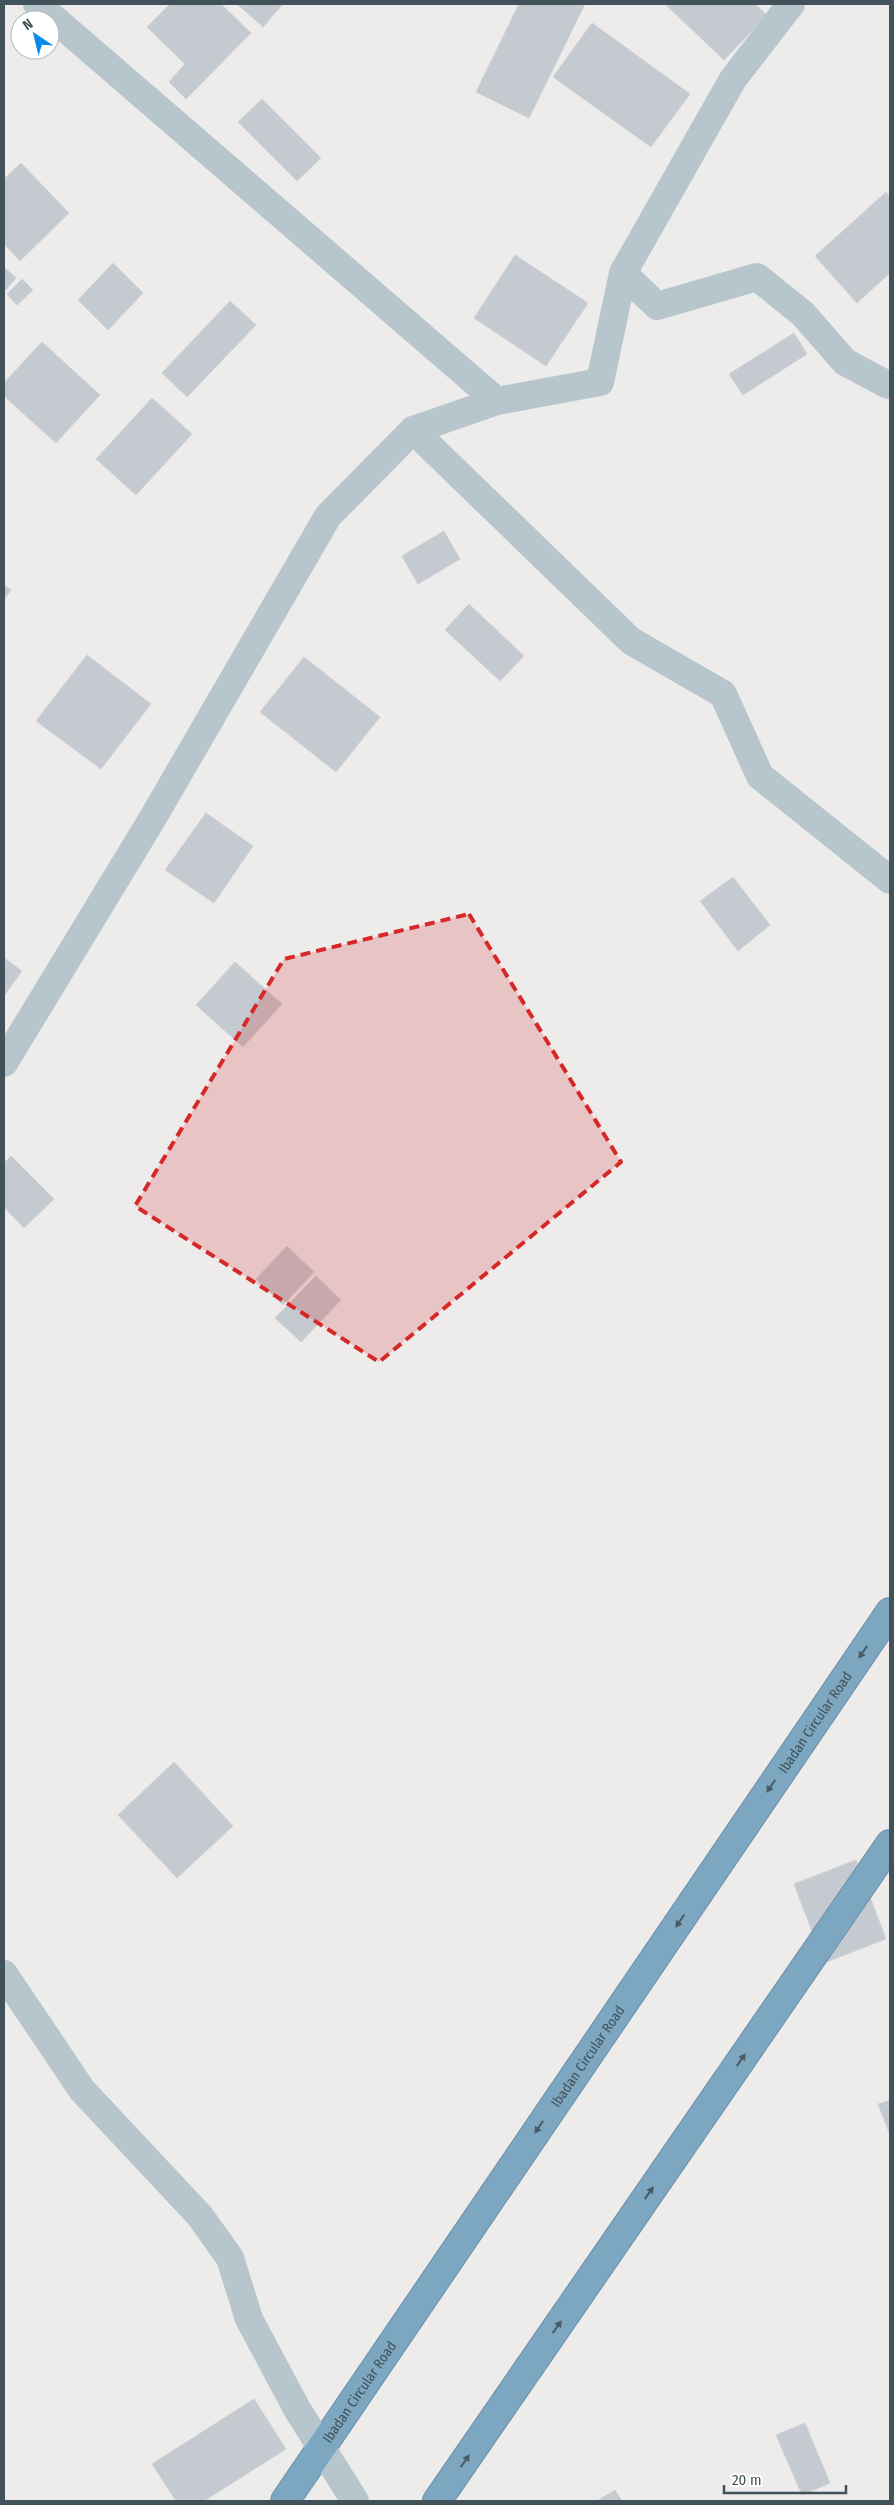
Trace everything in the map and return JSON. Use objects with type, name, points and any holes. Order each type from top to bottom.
[{"type":"highway","name":"Ibadan Circular Road","points":[[285,2501],[890,1612]]},
{"type":"highway","points":[[437,2501],[890,1844]]},
{"type":"street","points":[[37,4],[498,402]]},
{"type":"street","points":[[4,1063],[151,821],[328,516],[414,430],[498,402],[600,382],[623,273],[733,79],[791,4]]},
{"type":"street","points":[[623,273],[657,306],[757,277],[803,314],[845,362],[888,385],[890,384]]},
{"type":"street","points":[[414,430],[631,641],[724,694],[760,776],[890,880]]},
{"type":"street","points":[[4,1974],[82,2090],[200,2216],[230,2258],[249,2319],[297,2409],[355,2501]]},
{"type":"highlighted area","points":[[469,914],[621,1162],[379,1362],[135,1206],[284,959]]},
{"type":"building","points":[[170,4],[221,4],[251,33],[186,99],[169,82],[185,64],[147,27]]},
{"type":"building","points":[[237,4],[283,4],[263,27]]},
{"type":"building","points":[[519,4],[585,4],[529,118],[476,92]]},
{"type":"building","points":[[665,4],[755,4],[767,15],[724,60]]},
{"type":"building","points":[[592,23],[690,94],[651,147],[553,77]]},
{"type":"building","points":[[262,99],[321,158],[297,181],[238,122]]},
{"type":"building","points":[[21,163],[69,213],[20,261],[4,244],[4,179]]},
{"type":"building","points":[[886,192],[890,197],[890,273],[857,303],[815,256]]},
{"type":"building","points":[[515,255],[588,303],[546,366],[474,318]]},
{"type":"building","points":[[113,263],[143,293],[108,330],[78,300]]},
{"type":"building","points":[[4,267],[16,278],[4,292]]},
{"type":"building","points":[[22,279],[33,290],[17,305],[7,294]]},
{"type":"building","points":[[230,301],[256,325],[187,397],[162,373]]},
{"type":"building","points":[[794,333],[807,354],[743,395],[729,374]]},
{"type":"building","points":[[42,342],[100,395],[56,443],[4,396],[4,383]]},
{"type":"building","points":[[152,398],[192,434],[136,495],[96,459]]},
{"type":"building","points":[[444,531],[460,559],[418,584],[402,556]]},
{"type":"building","points":[[4,585],[11,590],[4,600]]},
{"type":"building","points":[[469,604],[524,656],[500,681],[445,630]]},
{"type":"building","points":[[87,655],[151,704],[101,769],[36,721]]},
{"type":"building","points":[[304,657],[380,717],[336,772],[260,712]]},
{"type":"building","points":[[206,813],[253,846],[214,903],[165,870]]},
{"type":"building","points":[[733,877],[770,925],[738,951],[700,901]]},
{"type":"building","points":[[4,958],[22,971],[4,996]]},
{"type":"building","points":[[235,962],[282,1004],[243,1047],[196,1005]]},
{"type":"building","points":[[11,1156],[54,1199],[24,1228],[4,1207],[4,1163]]},
{"type":"building","points":[[287,1246],[314,1272],[283,1305],[256,1279]]},
{"type":"building","points":[[316,1276],[341,1300],[301,1342],[275,1318]]},
{"type":"building","points":[[174,1762],[233,1826],[177,1878],[118,1815]]},
{"type":"building","points":[[856,1860],[886,1939],[824,1963],[794,1884]]},
{"type":"building","points":[[890,2100],[890,2132],[889,2132],[878,2104]]},
{"type":"building","points":[[254,2399],[286,2449],[204,2501],[176,2501],[152,2464]]},
{"type":"building","points":[[805,2423],[830,2483],[802,2495],[776,2435]]},
{"type":"building","points":[[615,2490],[622,2501],[597,2501]]}]
